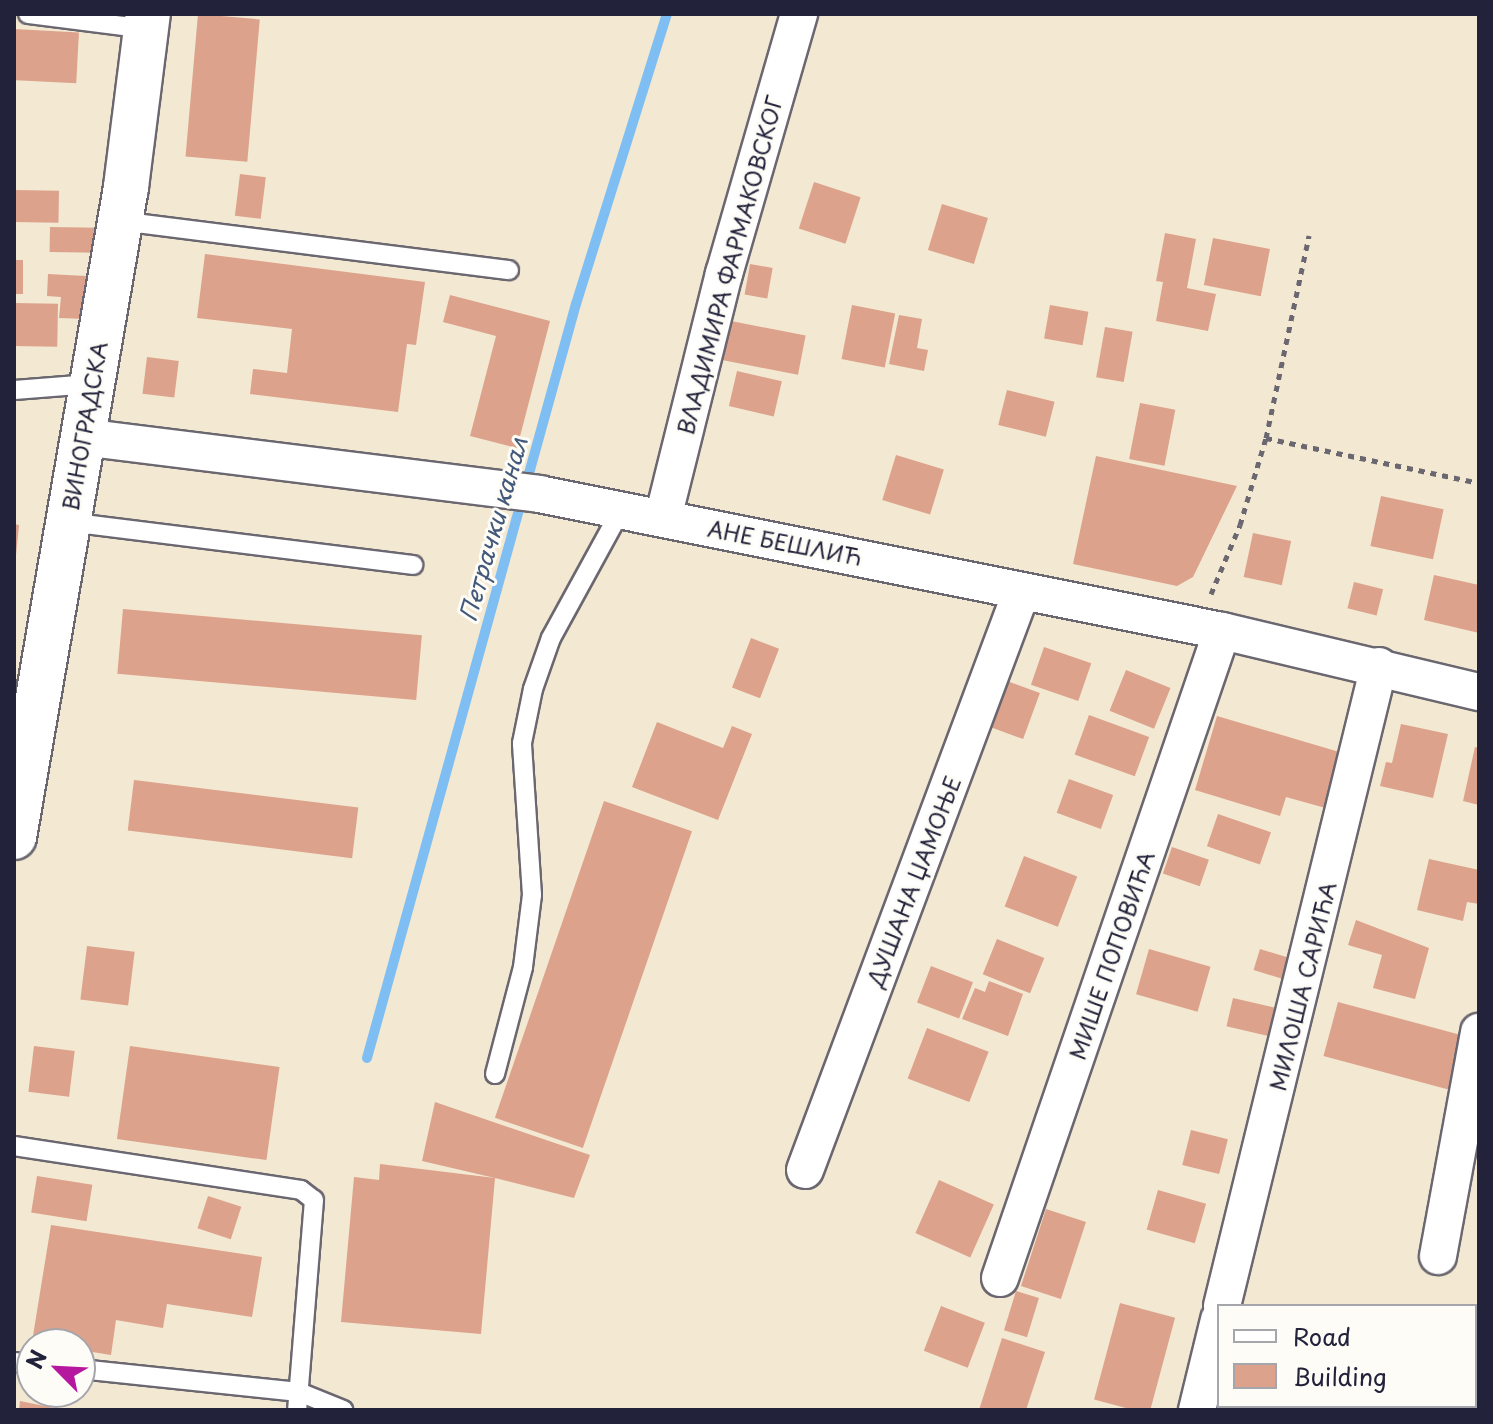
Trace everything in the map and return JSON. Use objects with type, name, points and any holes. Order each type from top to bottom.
[{"type":"street","name":"ВЛАДИМИРА ФАРМАКОВСКОГ","points":[[663,518],[724,274],[799,14]]},
{"type":"street","name":"ВИНОГРАДСКА","points":[[14,837],[120,221],[147,22]]},
{"type":"street","name":"АНЕ БЕШЛИЋ","points":[[83,437],[539,494],[1207,629],[1379,666],[1479,692]]},
{"type":"street","name":"ДУШАНА ЏАМОЊЕ","points":[[805,1170],[1021,593]]},
{"type":"street","name":"МИШЕ ПОПОВИЋА","points":[[1000,1278],[1207,629]]},
{"type":"street","name":"МИЛОША САРИЋА","points":[[1222,1304],[1379,666]]},
{"type":"street","points":[[1438,1256],[1479,1032]]},
{"type":"street","points":[[1197,1410],[1217,1328]]},
{"type":"lane","points":[[28,14],[147,22]]},
{"type":"lane","points":[[120,221],[509,270]]},
{"type":"lane","points":[[14,390],[92,384]]},
{"type":"lane","points":[[495,1074],[523,967],[532,895],[522,743],[530,702],[551,638],[621,510]]},
{"type":"lane","points":[[68,522],[413,565]]},
{"type":"lane","points":[[14,1146],[301,1190],[314,1200],[298,1401]]},
{"type":"lane","points":[[96,1371],[343,1410]]},
{"type":"path","points":[[1207,629],[1266,438],[1309,236]]},
{"type":"path","points":[[1266,438],[1479,483]]},
{"type":"building","points":[[198,14],[260,19],[247,162],[186,156]]},
{"type":"building","points":[[14,29],[79,32],[76,83],[14,80]]},
{"type":"building","points":[[240,174],[266,177],[261,219],[235,216]]},
{"type":"building","points":[[814,182],[861,197],[845,244],[799,229]]},
{"type":"building","points":[[14,190],[59,191],[58,223],[14,222]]},
{"type":"building","points":[[942,204],[988,218],[974,264],[928,250]]},
{"type":"building","points":[[50,227],[99,228],[99,253],[50,252]]},
{"type":"building","points":[[1165,233],[1196,239],[1187,288],[1216,294],[1208,331],[1156,321],[1163,282],[1156,281]]},
{"type":"building","points":[[1213,238],[1270,249],[1261,296],[1204,285]]},
{"type":"building","points":[[205,254],[425,282],[416,345],[407,344],[398,412],[250,394],[253,369],[287,373],[292,329],[197,318]]},
{"type":"building","points":[[14,260],[23,260],[23,294],[14,294]]},
{"type":"building","points":[[750,264],[773,268],[767,299],[745,295]]},
{"type":"building","points":[[48,274],[86,276],[85,319],[59,318],[61,297],[47,296]]},
{"type":"building","points":[[450,295],[550,321],[517,448],[470,436],[496,336],[443,322]]},
{"type":"building","points":[[14,303],[58,304],[57,347],[14,346]]},
{"type":"building","points":[[852,305],[895,313],[885,367],[842,359]]},
{"type":"building","points":[[1050,305],[1088,312],[1083,345],[1044,338]]},
{"type":"building","points":[[899,315],[922,319],[917,348],[928,350],[924,371],[889,364]]},
{"type":"building","points":[[731,321],[806,336],[798,375],[723,360]]},
{"type":"building","points":[[1105,327],[1133,332],[1124,382],[1096,377]]},
{"type":"building","points":[[147,357],[179,361],[174,398],[142,394]]},
{"type":"building","points":[[737,371],[782,381],[774,416],[729,406]]},
{"type":"building","points":[[1007,390],[1055,402],[1046,437],[998,425]]},
{"type":"building","points":[[1140,403],[1175,410],[1164,466],[1129,459]]},
{"type":"building","points":[[896,455],[944,470],[930,515],[882,500]]},
{"type":"building","points":[[1096,456],[1237,486],[1193,577],[1177,586],[1073,564]]},
{"type":"building","points":[[1381,496],[1444,509],[1433,559],[1370,546]]},
{"type":"building","points":[[14,524],[19,525],[16,555],[14,554]]},
{"type":"building","points":[[1253,533],[1291,541],[1282,585],[1244,577]]},
{"type":"building","points":[[1434,575],[1479,585],[1479,633],[1424,620]]},
{"type":"building","points":[[1354,582],[1383,589],[1377,615],[1347,608]]},
{"type":"building","points":[[123,609],[422,635],[416,700],[117,674]]},
{"type":"building","points":[[751,638],[779,649],[760,698],[732,687]]},
{"type":"building","points":[[1044,647],[1091,663],[1078,701],[1031,685]]},
{"type":"building","points":[[1126,670],[1171,688],[1154,729],[1110,711]]},
{"type":"building","points":[[1007,681],[1040,693],[1023,739],[990,727]]},
{"type":"building","points":[[1089,715],[1149,737],[1135,776],[1075,754]]},
{"type":"building","points":[[1217,716],[1346,754],[1329,809],[1286,797],[1280,816],[1195,790]]},
{"type":"building","points":[[657,722],[723,748],[732,726],[752,734],[718,820],[632,787]]},
{"type":"building","points":[[1401,724],[1448,734],[1433,798],[1380,786],[1386,762],[1392,763]]},
{"type":"building","points":[[1475,747],[1479,748],[1479,805],[1463,801]]},
{"type":"building","points":[[1069,779],[1113,795],[1101,829],[1057,813]]},
{"type":"building","points":[[134,780],[358,808],[352,858],[128,831]]},
{"type":"building","points":[[604,801],[692,831],[583,1148],[495,1118]]},
{"type":"building","points":[[1218,814],[1271,832],[1260,864],[1207,846]]},
{"type":"building","points":[[1172,847],[1209,860],[1200,886],[1163,873]]},
{"type":"building","points":[[1024,856],[1077,876],[1058,927],[1005,906]]},
{"type":"building","points":[[1429,859],[1479,870],[1479,904],[1467,902],[1463,921],[1417,910]]},
{"type":"building","points":[[1356,920],[1429,948],[1415,999],[1373,988],[1382,955],[1348,945]]},
{"type":"building","points":[[997,939],[1044,958],[1030,993],[983,974]]},
{"type":"building","points":[[87,946],[135,952],[128,1005],[80,1000]]},
{"type":"building","points":[[1149,949],[1211,967],[1198,1012],[1136,994]]},
{"type":"building","points":[[1260,949],[1290,958],[1283,979],[1254,970]]},
{"type":"building","points":[[931,966],[973,982],[959,1019],[917,1002]]},
{"type":"building","points":[[989,981],[1023,994],[1008,1036],[962,1019],[975,988],[985,992]]},
{"type":"building","points":[[1233,998],[1276,1008],[1269,1036],[1226,1026]]},
{"type":"building","points":[[1338,1002],[1467,1037],[1453,1091],[1324,1056]]},
{"type":"building","points":[[927,1028],[989,1052],[969,1102],[908,1078]]},
{"type":"building","points":[[34,1046],[75,1051],[69,1097],[28,1092]]},
{"type":"building","points":[[130,1046],[280,1067],[266,1160],[117,1139]]},
{"type":"building","points":[[435,1102],[590,1155],[574,1198],[422,1161]]},
{"type":"building","points":[[1191,1130],[1228,1139],[1219,1174],[1182,1165]]},
{"type":"building","points":[[380,1164],[495,1178],[481,1334],[341,1322],[354,1177],[379,1180]]},
{"type":"building","points":[[37,1176],[92,1185],[87,1221],[31,1213]]},
{"type":"building","points":[[939,1180],[994,1204],[970,1257],[915,1233]]},
{"type":"building","points":[[1158,1190],[1206,1204],[1195,1243],[1147,1229]]},
{"type":"building","points":[[208,1196],[241,1207],[231,1239],[197,1228]]},
{"type":"building","points":[[1046,1209],[1086,1222],[1061,1299],[1021,1286]]},
{"type":"building","points":[[51,1225],[262,1257],[252,1317],[167,1304],[163,1328],[116,1320],[111,1355],[96,1353],[96,1328],[34,1328]]},
{"type":"building","points":[[1016,1291],[1039,1298],[1027,1337],[1004,1330]]},
{"type":"building","points":[[1120,1303],[1175,1318],[1150,1410],[1133,1410],[1094,1400]]},
{"type":"building","points":[[941,1306],[985,1323],[968,1368],[924,1351]]},
{"type":"building","points":[[1002,1338],[1045,1352],[1026,1410],[979,1410]]},
{"type":"building","points":[[1477,1344],[1479,1345],[1479,1410],[1470,1408],[1477,1408]]},
{"type":"building","points":[[19,1408],[59,1409],[59,1410]]},
{"type":"waterway","name":"Петрачки канал","points":[[367,1058],[576,304],[667,14]]}]
